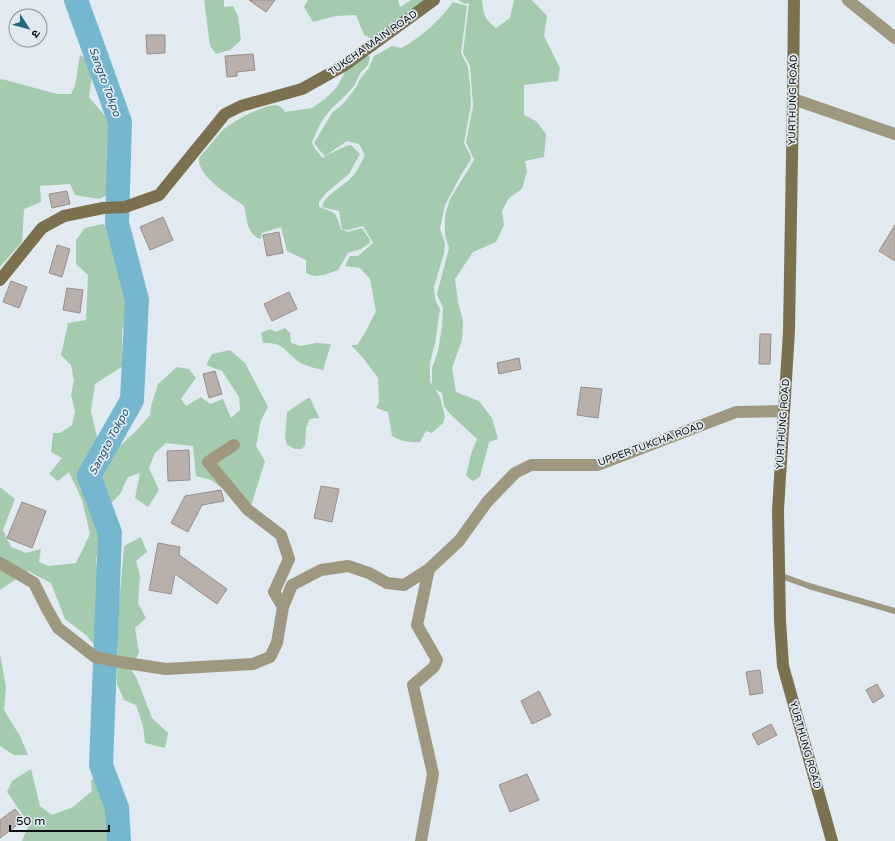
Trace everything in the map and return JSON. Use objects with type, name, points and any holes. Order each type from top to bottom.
[{"type":"main road","name":"TUKCHA MAIN ROAD","points":[[0,280],[42,228],[64,216],[102,208],[125,207],[159,195],[225,114],[241,106],[302,89],[346,65],[434,0]]},
{"type":"main road","name":"YURTHUNG ROAD","points":[[794,0],[789,331],[778,510],[778,575],[783,666],[832,841]]},
{"type":"street","points":[[848,0],[895,38]]},
{"type":"street","points":[[793,99],[895,134]]},
{"type":"street","name":"UPPER TUKCHA ROAD","points":[[0,563],[34,583],[58,628],[95,657],[166,669],[254,664],[270,657],[277,643],[283,607],[292,585],[321,570],[348,566],[369,572],[387,583],[404,585],[429,569],[459,541],[487,502],[515,473],[531,465],[598,465],[736,412],[784,411]]},
{"type":"street","points":[[234,445],[208,462],[248,510],[281,535],[289,559],[274,592],[283,607]]},
{"type":"street","points":[[421,841],[433,774],[413,685],[434,667],[437,660],[416,626],[429,569]]},
{"type":"lane","points":[[778,575],[895,612]]},
{"type":"green space","points":[[204,0],[224,0],[224,7],[233,6],[238,16],[241,40],[230,50],[216,54],[210,46]]},
{"type":"green space","points":[[308,0],[398,0],[400,7],[411,0],[428,0],[373,39],[364,35],[356,15],[336,16],[313,22],[304,7]]},
{"type":"green space","points":[[458,0],[482,0],[485,16],[496,28],[510,18],[514,0],[532,0],[547,16],[544,36],[560,68],[558,81],[524,85],[524,115],[536,121],[546,134],[544,157],[525,161],[527,171],[522,189],[509,198],[502,211],[504,225],[496,242],[473,252],[455,279],[458,302],[463,321],[462,340],[452,368],[456,392],[479,401],[492,418],[498,439],[489,442],[480,477],[473,481],[466,476],[471,454],[477,439],[450,414],[444,406],[442,393],[435,389],[440,397],[445,417],[443,423],[432,433],[426,431],[420,442],[405,441],[392,436],[388,412],[376,408],[379,402],[378,378],[351,345],[357,345],[376,311],[370,279],[360,268],[345,266],[350,256],[358,256],[373,243],[363,226],[348,230],[342,229],[339,211],[322,207],[327,198],[348,181],[358,169],[365,155],[359,144],[347,141],[325,156],[351,145],[360,154],[349,174],[327,192],[319,202],[319,207],[332,212],[336,216],[341,229],[348,232],[362,228],[370,240],[370,243],[361,249],[348,253],[338,270],[324,275],[314,276],[306,273],[306,260],[287,251],[281,227],[262,233],[261,238],[259,239],[254,236],[249,228],[244,206],[209,179],[204,174],[199,164],[199,158],[225,128],[255,111],[270,106],[280,106],[285,112],[312,108],[325,99],[337,87],[346,70],[366,55],[370,57],[368,65],[361,72],[354,86],[332,108],[321,122],[312,142],[315,149],[323,158],[325,157],[314,143],[332,113],[344,103],[357,86],[360,79],[369,68],[374,56],[392,46],[401,48],[416,39],[442,16],[453,2],[467,6],[461,53],[468,67],[470,86],[471,105],[464,143],[471,157],[445,205],[440,229],[445,243],[444,253],[434,287],[435,299],[440,309],[435,344],[430,363],[430,381],[432,385],[432,368],[438,351],[442,327],[443,308],[437,294],[449,248],[445,236],[445,215],[450,199],[474,160],[466,142],[473,106],[470,66],[463,53],[469,3],[465,4]]},
{"type":"green space","points":[[80,55],[88,60],[93,68],[89,97],[111,123],[111,136],[107,153],[107,174],[114,191],[99,199],[75,195],[70,184],[40,186],[41,202],[24,209],[22,242],[0,267],[0,80],[2,79],[57,94],[71,94],[75,86]]},
{"type":"green space","points":[[103,224],[114,232],[125,273],[130,311],[122,330],[123,366],[95,384],[91,411],[98,441],[113,446],[121,445],[150,415],[151,406],[158,384],[177,367],[189,369],[196,378],[181,399],[186,406],[201,397],[210,404],[223,399],[231,418],[240,410],[239,397],[222,371],[206,365],[212,354],[230,350],[245,363],[268,407],[261,420],[256,446],[265,461],[251,506],[240,502],[211,480],[196,476],[193,446],[166,443],[155,453],[149,468],[159,490],[148,507],[135,498],[140,473],[128,477],[120,494],[98,517],[101,536],[96,560],[99,580],[99,603],[95,646],[87,636],[65,619],[51,583],[28,571],[0,590],[0,487],[15,499],[3,530],[11,547],[26,553],[41,549],[39,562],[49,566],[76,563],[90,534],[82,500],[69,472],[58,481],[49,474],[62,458],[51,452],[53,433],[60,433],[72,425],[75,411],[71,395],[74,381],[71,365],[61,355],[68,323],[86,320],[88,275],[76,264],[76,240],[85,228]]},
{"type":"green space","points":[[285,328],[290,333],[291,343],[301,346],[316,343],[331,344],[323,370],[310,367],[299,362],[283,348],[275,344],[263,343],[261,333],[270,329],[276,332]]},
{"type":"green space","points":[[310,398],[319,417],[310,419],[306,428],[305,445],[302,449],[295,449],[287,445],[285,437],[287,412]]},
{"type":"green space","points":[[141,537],[147,552],[136,561],[140,576],[138,603],[146,618],[135,628],[139,652],[131,669],[137,679],[152,718],[168,733],[165,748],[145,743],[143,726],[136,705],[124,700],[117,684],[118,616],[124,546]]},
{"type":"green space","points":[[0,654],[6,687],[4,710],[20,736],[28,755],[14,755],[0,746]]},
{"type":"green space","points":[[31,769],[40,806],[52,815],[73,807],[92,791],[91,781],[95,777],[111,805],[115,829],[115,841],[22,841],[29,824],[7,792],[12,781]]},
{"type":"building","points":[[249,0],[275,0],[266,12]]},
{"type":"building","points":[[146,35],[165,35],[165,53],[147,54]]},
{"type":"building","points":[[253,54],[255,70],[237,72],[237,76],[227,77],[225,56]]},
{"type":"building","points":[[67,191],[70,204],[52,208],[49,194]]},
{"type":"building","points":[[163,217],[173,240],[150,250],[140,227]]},
{"type":"building","points":[[895,225],[895,261],[879,251]]},
{"type":"building","points":[[279,232],[283,253],[267,256],[263,235]]},
{"type":"building","points":[[57,245],[70,249],[62,277],[49,273]]},
{"type":"building","points":[[11,281],[27,287],[19,308],[3,302]]},
{"type":"building","points":[[67,288],[83,290],[80,313],[63,310]]},
{"type":"building","points":[[289,292],[297,309],[272,321],[264,304]]},
{"type":"building","points":[[760,334],[771,334],[770,364],[759,364]]},
{"type":"building","points":[[519,358],[521,369],[499,374],[497,363]]},
{"type":"building","points":[[215,371],[222,394],[209,398],[203,374]]},
{"type":"building","points":[[581,387],[602,389],[598,418],[577,415]]},
{"type":"building","points":[[189,450],[190,480],[168,481],[167,451]]},
{"type":"building","points":[[321,486],[339,489],[332,522],[314,518]]},
{"type":"building","points":[[221,490],[224,501],[202,505],[188,532],[171,523],[185,496]]},
{"type":"building","points":[[22,502],[46,511],[32,548],[7,538]]},
{"type":"building","points":[[158,543],[180,547],[179,555],[227,589],[217,604],[175,574],[171,594],[149,590]]},
{"type":"building","points":[[760,670],[763,693],[750,695],[746,672]]},
{"type":"building","points":[[877,684],[884,696],[873,703],[866,690]]},
{"type":"building","points":[[539,691],[551,715],[532,724],[521,701]]},
{"type":"building","points":[[771,724],[777,735],[758,745],[752,734]]},
{"type":"building","points":[[527,774],[539,800],[510,812],[499,785]]},
{"type":"building","points":[[15,809],[24,820],[0,838],[0,820]]},
{"type":"waterway","name":"Sangto Tokpo","points":[[76,0],[120,122],[117,223],[137,300],[132,400],[89,476],[110,533],[101,765],[117,808],[119,841]]}]
